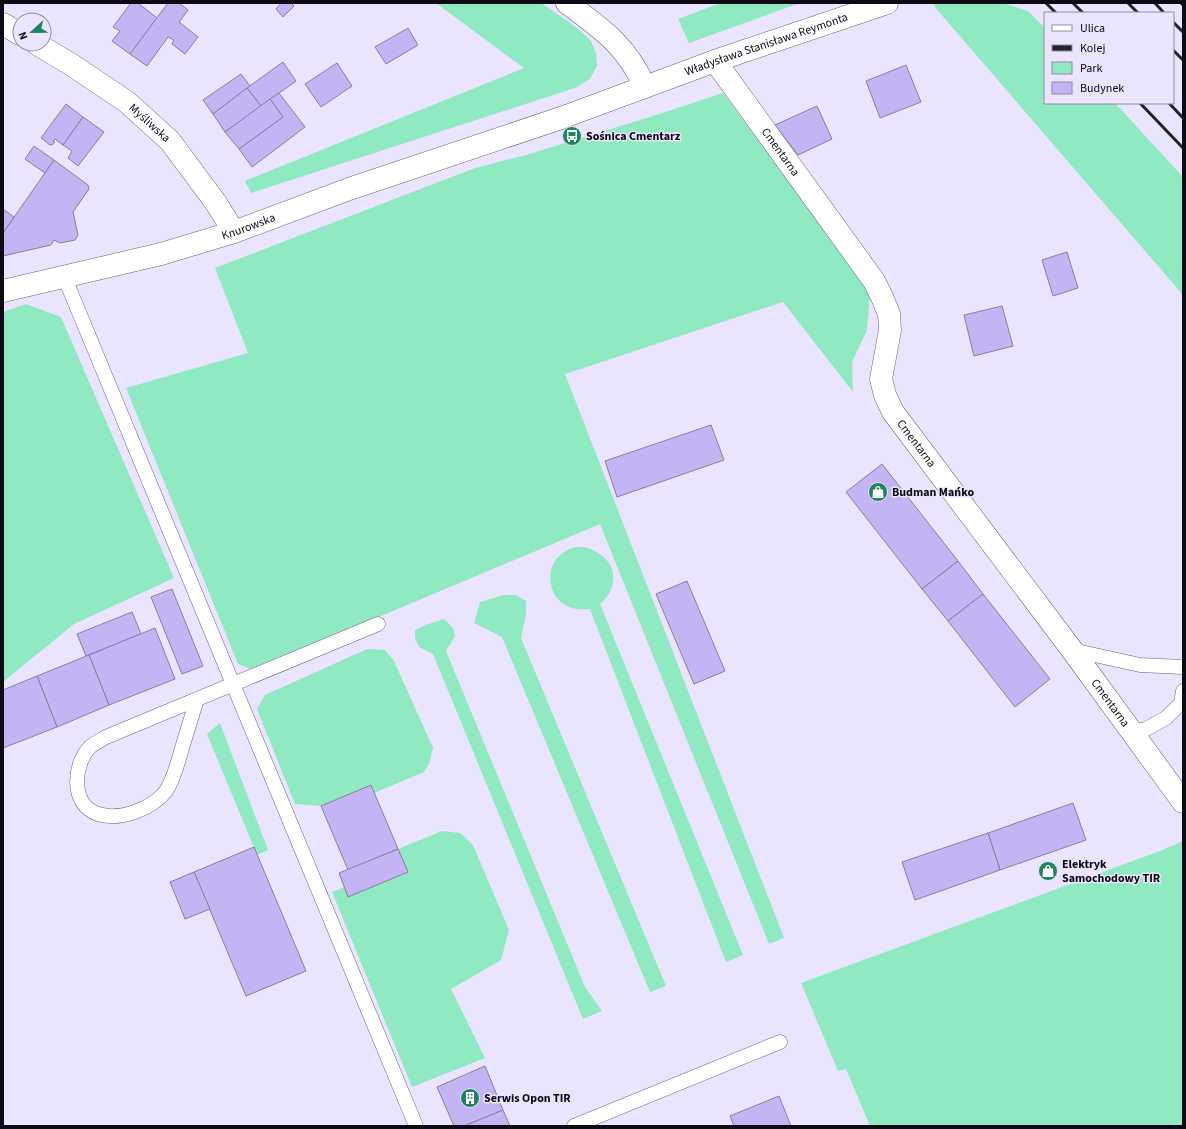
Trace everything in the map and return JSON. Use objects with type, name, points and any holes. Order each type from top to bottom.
[{"type":"street","points":[[567,3],[602,29],[624,50],[645,87]]},
{"type":"street","name":"Władysława Stanisława Reymonta","points":[[488,142],[562,118],[715,62],[887,3]]},
{"type":"street","points":[[3,24],[12,29]]},
{"type":"street","name":"Myśliwska","points":[[50,52],[127,102],[170,141],[216,203],[234,232]]},
{"type":"street","name":"Cmentarna","points":[[715,62],[869,275],[882,297],[888,314],[890,330],[881,379],[885,395],[893,412],[1072,650],[1183,802]]},
{"type":"street","name":"Knurowska","points":[[3,291],[161,254],[234,232],[349,189],[488,142]]},
{"type":"lane","points":[[64,276],[416,1126]]},
{"type":"lane","points":[[197,699],[176,770],[166,790],[154,803],[136,812],[117,816],[97,814],[84,805],[76,786],[79,764],[90,748],[106,737],[197,699],[233,684],[378,624]]},
{"type":"lane","points":[[1072,650],[1140,665],[1183,667]]},
{"type":"lane","points":[[1131,732],[1146,729],[1166,718],[1181,703],[1183,691]]},
{"type":"lane","points":[[574,1126],[780,1042]]},
{"type":"green space","points":[[436,3],[541,3],[576,27],[591,41],[596,53],[597,66],[590,79],[575,88],[251,193],[245,181],[524,68]]},
{"type":"green space","points":[[720,3],[800,3],[689,43],[678,19]]},
{"type":"green space","points":[[938,3],[1003,3],[1028,11],[1044,27],[1044,104],[1116,104],[1183,177],[1183,295],[933,5]]},
{"type":"green space","points":[[723,93],[870,294],[867,330],[852,362],[853,392],[783,302],[565,374],[784,938],[769,944],[600,524],[253,670],[238,664],[126,388],[248,353],[215,268],[475,168],[526,155]]},
{"type":"green space","points":[[26,304],[61,317],[174,578],[74,624],[3,682],[3,312]]},
{"type":"green space","points":[[582,547],[602,556],[611,567],[613,581],[611,589],[608,596],[600,604],[743,955],[726,962],[590,609],[577,609],[561,603],[552,589],[550,581],[551,573],[553,565],[558,558],[568,550]]},
{"type":"green space","points":[[504,595],[516,595],[526,601],[526,614],[521,638],[666,986],[650,992],[502,637],[474,623],[480,602]]},
{"type":"green space","points":[[444,619],[453,628],[455,636],[446,651],[585,987],[602,1011],[583,1019],[433,654],[419,647],[415,638],[415,630]]},
{"type":"green space","points":[[367,649],[385,650],[394,661],[433,748],[429,764],[424,772],[374,793],[371,785],[321,806],[295,804],[257,709],[265,695]]},
{"type":"green space","points":[[220,723],[268,850],[257,855],[207,734]]},
{"type":"green space","points":[[442,831],[460,833],[473,845],[509,930],[501,960],[451,989],[485,1058],[412,1087],[332,892],[344,887],[398,849]]},
{"type":"green space","points":[[1183,841],[1183,1126],[870,1126],[846,1069],[838,1071],[801,983],[1160,851]]},
{"type":"building","points":[[131,3],[138,3],[157,18],[130,54],[112,41],[120,31],[113,27]]},
{"type":"building","points":[[168,3],[179,3],[188,10],[179,22],[198,37],[185,54],[172,44],[174,40],[168,37],[147,66],[130,54]]},
{"type":"building","points":[[281,3],[291,3],[294,6],[283,17],[276,9]]},
{"type":"building","points":[[408,28],[418,45],[386,64],[375,47]]},
{"type":"building","points":[[283,62],[296,81],[261,106],[247,88]]},
{"type":"building","points":[[337,63],[352,86],[321,107],[305,84]]},
{"type":"building","points":[[906,65],[921,102],[880,118],[866,81]]},
{"type":"building","points":[[241,74],[250,86],[213,114],[203,100]]},
{"type":"building","points":[[247,88],[261,106],[225,132],[213,114]]},
{"type":"building","points":[[279,93],[305,127],[252,167],[239,149],[283,117],[270,99]]},
{"type":"building","points":[[270,99],[283,117],[239,149],[225,132]]},
{"type":"building","points":[[66,104],[83,117],[63,145],[55,139],[53,141],[55,142],[50,145],[41,138]]},
{"type":"building","points":[[817,106],[832,139],[798,155],[775,125]]},
{"type":"building","points":[[83,117],[104,132],[78,166],[68,158],[72,151],[63,145]]},
{"type":"building","points":[[34,146],[54,160],[45,173],[25,159]]},
{"type":"building","points":[[54,160],[88,185],[89,189],[73,212],[78,235],[75,240],[60,243],[54,240],[51,245],[3,256],[3,233]]},
{"type":"building","points":[[3,209],[14,217],[3,233]]},
{"type":"building","points":[[1067,252],[1078,288],[1053,296],[1042,260]]},
{"type":"building","points":[[1002,306],[1013,346],[974,356],[964,315]]},
{"type":"building","points":[[711,425],[724,460],[617,497],[605,461]]},
{"type":"building","points":[[882,464],[958,561],[922,589],[846,492]]},
{"type":"building","points":[[958,561],[983,594],[948,621],[922,589]]},
{"type":"building","points":[[687,581],[725,671],[694,684],[656,594]]},
{"type":"building","points":[[172,589],[203,666],[182,674],[151,597]]},
{"type":"building","points":[[983,594],[1050,679],[1015,707],[948,621]]},
{"type":"building","points":[[132,612],[141,634],[86,656],[77,634]]},
{"type":"building","points":[[155,628],[175,679],[109,705],[89,655]]},
{"type":"building","points":[[89,655],[109,705],[57,727],[37,676]]},
{"type":"building","points":[[37,676],[57,727],[3,748],[3,690]]},
{"type":"building","points":[[371,785],[398,849],[348,870],[321,806]]},
{"type":"building","points":[[1073,803],[1086,840],[1000,870],[988,833]]},
{"type":"building","points":[[988,833],[1000,870],[915,900],[902,862]]},
{"type":"building","points":[[254,847],[306,971],[246,996],[194,872]]},
{"type":"building","points":[[398,849],[408,872],[348,897],[339,873]]},
{"type":"building","points":[[194,872],[210,909],[185,919],[170,882]]},
{"type":"building","name":"Serwis Opon TIR","points":[[485,1066],[503,1110],[464,1126],[454,1126],[437,1087]]},
{"type":"building","points":[[779,1096],[791,1126],[734,1126],[730,1116]]},
{"type":"building","points":[[503,1110],[510,1126],[464,1126]]},
{"type":"railway","points":[[1046,3],[1055,12]]},
{"type":"railway","points":[[1073,3],[1082,12]]},
{"type":"railway","points":[[1128,3],[1137,12]]},
{"type":"railway","points":[[1155,3],[1163,12]]},
{"type":"railway","points":[[1174,23],[1183,32]]},
{"type":"railway","points":[[1174,51],[1183,60]]},
{"type":"railway","points":[[1141,104],[1183,148]]},
{"type":"railway","points":[[1170,104],[1183,118]]},
{"type":"place","name":"Sośnica Cmentarz","points":[[572,136]]},
{"type":"place","name":"Budman Mańko","points":[[878,492]]},
{"type":"place","name":"Elektryk Samochodowy TIR","points":[[1048,871]]},
{"type":"place","name":"Serwis Opon TIR","points":[[470,1098]]}]
